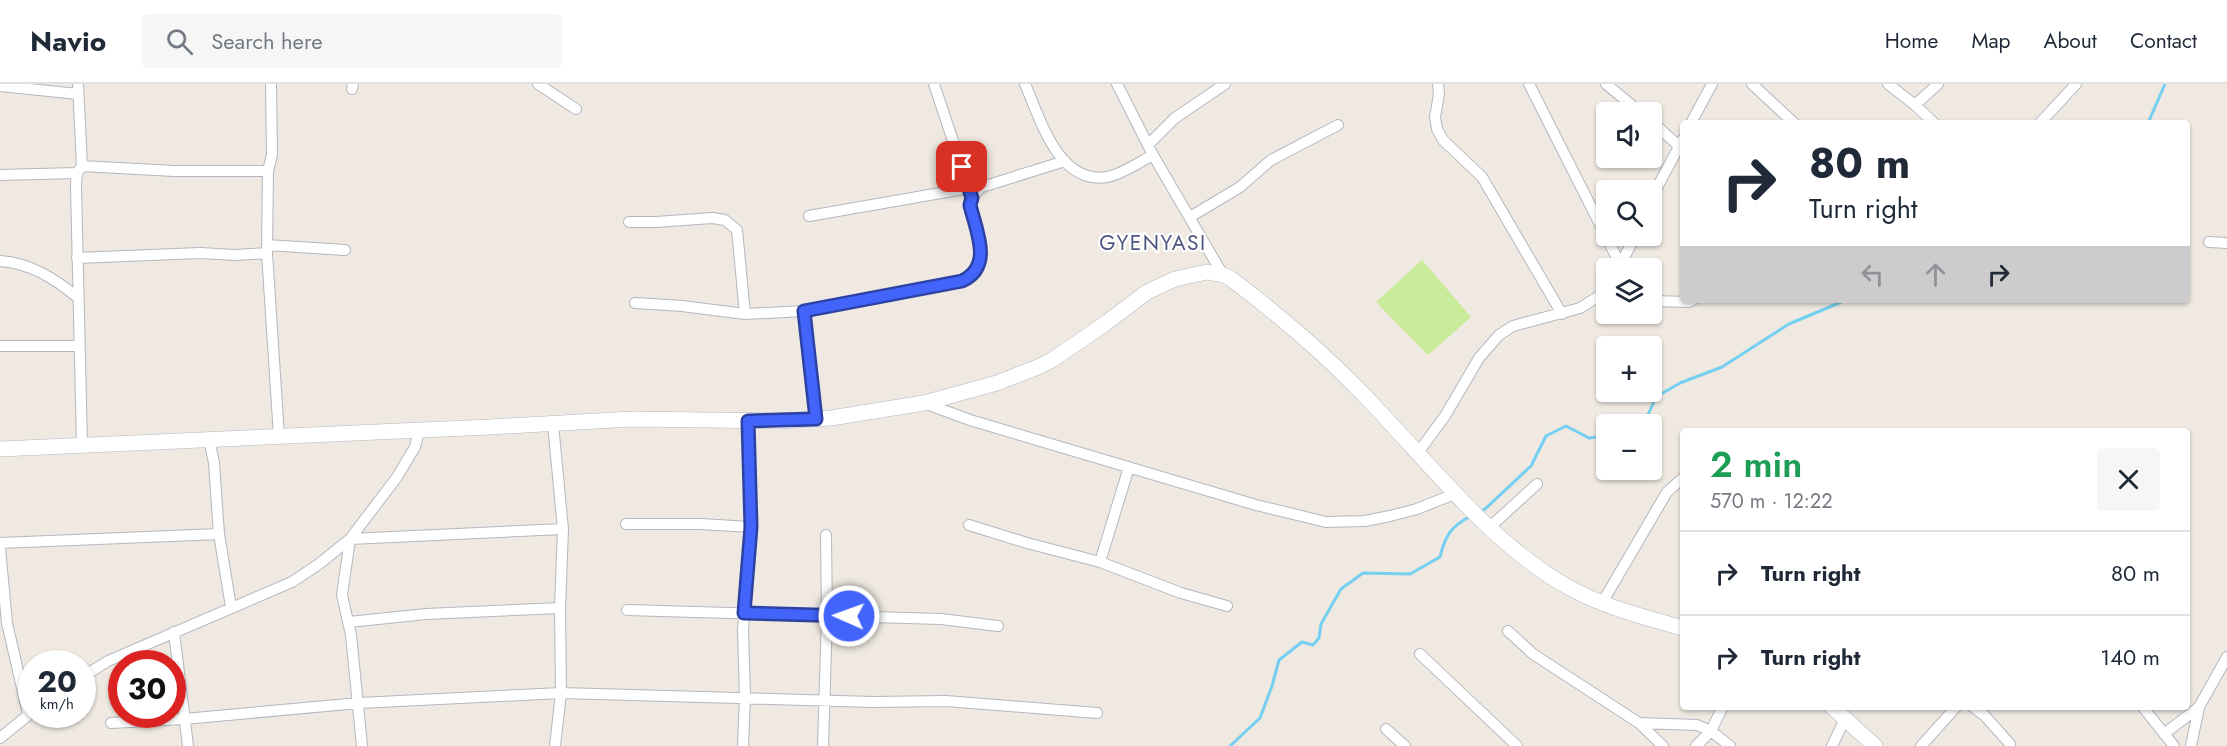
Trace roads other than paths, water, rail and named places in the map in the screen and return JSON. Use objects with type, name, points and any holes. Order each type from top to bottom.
[{"type":"street","points":[[271,84],[272,155],[268,171],[267,249],[279,436]]},
{"type":"street","points":[[538,84],[576,109]]},
{"type":"street","points":[[635,303],[746,314],[804,311],[962,281],[971,277],[980,265],[982,252],[970,205],[970,193],[934,84]]},
{"type":"street","points":[[1025,84],[1052,144],[1065,161],[1080,173],[1094,177],[1114,175],[1151,149],[1175,118],[1225,84]]},
{"type":"street","points":[[1117,84],[1151,149],[1223,275],[1282,318],[1359,389],[1417,454],[1516,551],[1550,576],[1585,596],[1639,616],[1680,623]]},
{"type":"street","points":[[1438,84],[1439,94],[1435,117],[1437,129],[1443,140],[1482,177],[1562,314]]},
{"type":"street","points":[[1529,84],[1616,258]]},
{"type":"street","points":[[1606,84],[1628,102]]},
{"type":"street","points":[[1693,120],[1712,84]]},
{"type":"street","points":[[1752,84],[1791,120]]},
{"type":"street","points":[[1888,84],[1931,120]]},
{"type":"street","points":[[1915,105],[1938,84]]},
{"type":"street","points":[[2043,120],[2076,84]]},
{"type":"street","points":[[0,86],[78,89],[80,170],[77,297],[82,446]]},
{"type":"street","points":[[1190,217],[1240,186],[1271,160],[1338,125]]},
{"type":"street","points":[[1662,132],[1680,150],[1662,180]]},
{"type":"street","points":[[809,216],[970,193],[982,187],[1065,161]]},
{"type":"street","points":[[0,175],[80,170],[268,171]]},
{"type":"street","points":[[629,222],[712,218],[725,220],[731,224],[737,230],[746,314]]},
{"type":"street","points":[[2209,243],[2227,243]]},
{"type":"street","points":[[77,258],[200,253],[235,255],[267,249],[345,250]]},
{"type":"street","points":[[0,261],[21,264],[42,273],[77,297]]},
{"type":"street","points":[[0,448],[632,419],[748,421],[816,419],[924,403],[996,383],[1038,367],[1106,323],[1147,292],[1175,279],[1207,272],[1223,275]]},
{"type":"street","points":[[1417,454],[1446,416],[1479,358],[1499,335],[1513,326],[1580,308],[1596,298]]},
{"type":"street","points":[[1662,301],[1680,302]]},
{"type":"street","points":[[804,311],[816,419]]},
{"type":"street","points":[[0,346],[79,346]]},
{"type":"street","points":[[924,403],[970,420],[1256,505],[1326,522],[1365,521],[1390,516],[1417,509],[1457,493]]},
{"type":"street","points":[[743,746],[744,613],[751,527],[748,421]]},
{"type":"street","points":[[553,424],[563,530],[560,608],[561,693],[555,746]]},
{"type":"street","points":[[96,668],[108,661],[292,582],[319,564],[350,538],[401,471],[415,447],[419,430]]},
{"type":"street","points":[[209,439],[214,463],[219,534],[231,607]]},
{"type":"street","points":[[1100,562],[1129,467]]},
{"type":"street","points":[[1602,603],[1667,492],[1680,481]]},
{"type":"street","points":[[1481,518],[1537,484]]},
{"type":"street","points":[[626,524],[751,527]]},
{"type":"street","points":[[969,525],[1100,562],[1163,587],[1227,606]]},
{"type":"street","points":[[350,538],[563,530]]},
{"type":"street","points":[[0,543],[219,534]]},
{"type":"street","points":[[823,746],[827,616],[826,535]]},
{"type":"street","points":[[350,538],[342,595],[349,622],[362,746]]},
{"type":"street","points":[[0,548],[7,623],[18,666]]},
{"type":"street","points":[[349,622],[426,614],[560,608]]},
{"type":"street","points":[[627,610],[941,619],[998,626]]},
{"type":"street","points":[[174,632],[176,650]]},
{"type":"street","points":[[1508,632],[1533,654],[1639,723],[1663,746]]},
{"type":"street","points":[[1420,654],[1517,746]]},
{"type":"street","points":[[2145,710],[2170,742],[2199,707],[2227,657]]},
{"type":"street","points":[[186,718],[359,703],[561,693],[969,702],[1097,713]]},
{"type":"street","points":[[2191,746],[2199,707]]},
{"type":"street","points":[[1696,746],[1711,731],[1721,710]]},
{"type":"street","points":[[1835,710],[1875,746]]},
{"type":"street","points":[[1921,746],[1953,710]]},
{"type":"street","points":[[1977,710],[2010,744]]},
{"type":"street","points":[[1832,746],[1845,719]]},
{"type":"street","points":[[0,738],[18,723]]},
{"type":"street","points":[[1639,723],[1688,724],[1711,731],[1730,746]]},
{"type":"street","points":[[185,728],[188,746]]},
{"type":"street","points":[[1386,729],[1405,746]]},
{"type":"waterway","points":[[2149,120],[2165,84]]},
{"type":"waterway","points":[[1648,414],[1656,397],[1680,383],[1722,367],[1789,324],[1839,303]]},
{"type":"waterway","points":[[1480,512],[1531,466],[1546,436],[1566,426],[1589,438],[1596,437]]},
{"type":"waterway","points":[[1230,746],[1260,718],[1279,660],[1302,642],[1313,645],[1319,638],[1321,624],[1341,589],[1363,573],[1410,574],[1440,557],[1450,532],[1471,516]]},
{"type":"district","name":"GYENYASI","points":[[1153,243]]}]
